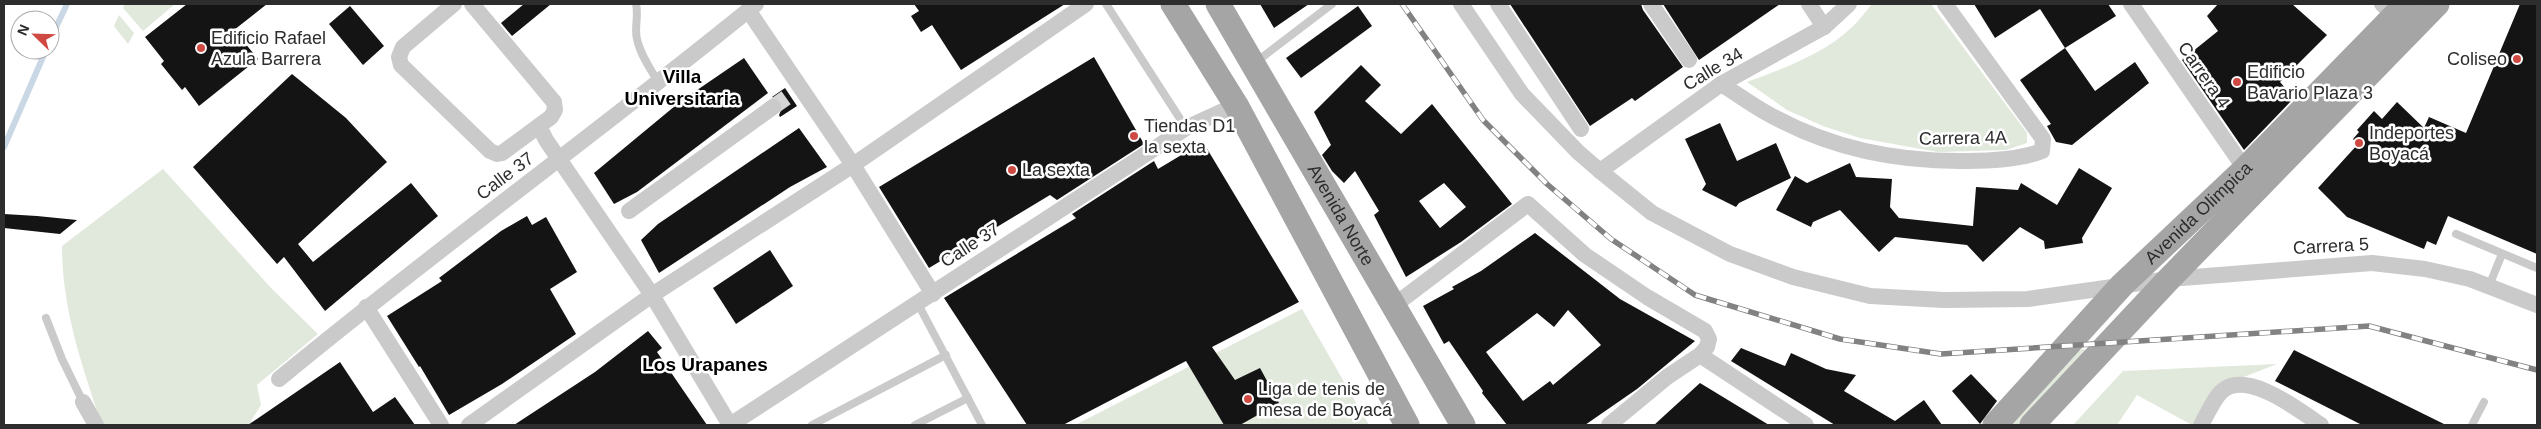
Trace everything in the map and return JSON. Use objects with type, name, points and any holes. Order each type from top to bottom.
[{"type":"main road","points":[[1173,4],[1236,105],[1407,425]]},
{"type":"main road","name":"Avenida Norte","points":[[1218,4],[1392,307],[1463,425]]},
{"type":"main road","name":"Avenida Olimpica","points":[[1995,425],[2122,285],[2245,169],[2398,14],[2438,4]]},
{"type":"main road","name":"Avenida Olimpica","points":[[2032,425],[2169,280],[2374,71],[2398,14]]},
{"type":"street","points":[[454,4],[403,47],[399,57],[401,65],[490,151],[497,154],[502,153],[551,117],[555,110],[554,102],[472,4]]},
{"type":"street","points":[[469,425],[652,294],[853,165],[1086,4]]},
{"type":"street","name":"Carrera 5","points":[[1460,4],[1522,94],[1578,152],[1600,171],[1652,213],[1730,254],[1793,277],[1870,296],[1944,300],[2028,299],[2169,280],[2372,263],[2425,269],[2470,279],[2537,305]]},
{"type":"street","points":[[1498,4],[1581,129]]},
{"type":"street","points":[[1651,4],[1690,60]]},
{"type":"street","points":[[1809,4],[1824,27]]},
{"type":"street","name":"Calle 34","points":[[1600,171],[1721,84],[1824,27],[1849,4]]},
{"type":"street","name":"Carrera 4A","points":[[1721,84],[1776,118],[1823,139],[1866,153],[1925,162],[1977,161],[2029,156],[2042,151],[2043,139],[1945,4]]},
{"type":"street","name":"Carrera 4","points":[[2131,4],[2245,169]]},
{"type":"street","points":[[752,7],[795,92],[853,165],[932,294]]},
{"type":"street","name":"Calle 37","points":[[278,379],[366,307],[658,82],[752,7]]},
{"type":"street","name":"Calle 37","points":[[730,425],[1186,128],[1236,105]]},
{"type":"street","points":[[629,211],[773,107]]},
{"type":"street","points":[[539,126],[546,140],[652,294],[730,425]]},
{"type":"street","points":[[1392,307],[1528,204],[1585,255],[1646,297],[1705,331],[1709,339],[1707,347],[1700,355],[1667,377],[1610,425]]},
{"type":"street","points":[[366,307],[442,425]]},
{"type":"street","points":[[1700,355],[1806,425]]},
{"type":"street","points":[[2201,425],[2221,392],[2235,385],[2253,386],[2281,399],[2321,425]]},
{"type":"street","points":[[83,402],[96,425]]},
{"type":"lane","points":[[636,4],[638,14],[636,38],[658,82]]},
{"type":"lane","points":[[1106,4],[1186,128]]},
{"type":"lane","points":[[1254,64],[1332,4]]},
{"type":"lane","points":[[2456,234],[2537,268]]},
{"type":"lane","points":[[2489,286],[2502,254]]},
{"type":"lane","points":[[917,302],[982,425]]},
{"type":"lane","points":[[46,318],[62,359],[83,402]]},
{"type":"lane","points":[[812,425],[946,355]]},
{"type":"lane","points":[[915,425],[968,398]]},
{"type":"lane","points":[[2472,425],[2484,402]]},
{"type":"shaded area","points":[[125,4],[175,4],[143,31],[123,8]]},
{"type":"shaded area","points":[[1872,4],[1931,4],[2027,133],[2027,143],[2006,150],[1938,152],[1860,138],[1823,126],[1787,110],[1747,82],[1802,60],[1828,46],[1854,25]]},
{"type":"shaded area","points":[[119,15],[134,33],[128,44],[114,26]]},
{"type":"shaded area","points":[[163,169],[272,289],[318,334],[257,385],[261,405],[251,421],[253,425],[102,425],[74,337],[69,315],[65,292],[62,246]]},
{"type":"shaded area","points":[[1302,309],[1369,425],[1075,425]]},
{"type":"shaded area","points":[[2083,349],[2090,352],[2024,425],[2004,425],[2072,352]]},
{"type":"shaded area","points":[[2277,364],[2218,387],[2192,425],[2137,395],[2117,425],[2073,425],[2123,371]]},
{"type":"building","name":"Edificio Rafael Azula Barrera","points":[[187,4],[267,4],[234,30],[258,59],[199,106],[185,87],[182,90],[161,64],[164,61],[145,37]]},
{"type":"building","points":[[524,4],[551,4],[512,36],[501,23]]},
{"type":"building","points":[[914,4],[1065,4],[961,70],[932,25],[921,32],[911,16],[919,11]]},
{"type":"building","points":[[1260,4],[1309,4],[1274,28]]},
{"type":"building","points":[[1510,4],[1641,4],[1643,10],[1683,67],[1635,101],[1632,98],[1590,126]]},
{"type":"building","points":[[1663,4],[1780,4],[1699,60]]},
{"type":"building","points":[[1974,4],[2108,4],[2116,16],[2065,48],[2040,9],[1995,38]]},
{"type":"building","points":[[2218,4],[2292,4],[2327,35],[2280,82],[2294,98],[2244,150],[2182,60],[2218,31],[2207,16]]},
{"type":"building","points":[[2520,4],[2537,4],[2537,254],[2448,216],[2436,245],[2427,241],[2424,249],[2347,217],[2318,188],[2358,144],[2353,139],[2359,132],[2357,130],[2374,111],[2382,119],[2397,102],[2424,128],[2429,117],[2466,133]]},
{"type":"building","points":[[350,6],[384,46],[363,65],[329,24]]},
{"type":"building","points":[[1358,6],[1372,26],[1301,78],[1286,58]]},
{"type":"building","points":[[2065,48],[2095,91],[2135,62],[2149,83],[2072,145],[2056,142],[2047,126],[2051,124],[2020,80]]},
{"type":"building","name":"La sexta","points":[[1094,57],[1144,144],[1057,200],[1050,195],[929,268],[879,187]]},
{"type":"building","points":[[744,58],[768,93],[637,192],[614,204],[594,173],[681,101]]},
{"type":"building","points":[[1361,65],[1381,85],[1365,101],[1401,134],[1432,104],[1512,204],[1461,242],[1406,277],[1374,215],[1379,211],[1355,171],[1344,183],[1332,171],[1322,155],[1331,145],[1314,112]],"holes":[[[1444,183],[1466,207],[1440,228],[1419,201]]]},
{"type":"building","points":[[292,74],[346,118],[387,162],[298,244],[313,262],[411,183],[438,216],[325,311],[284,257],[277,264],[193,167]]},
{"type":"building","points":[[785,88],[797,106],[780,117],[783,106],[781,102],[772,97]]},
{"type":"building","points":[[1720,123],[1737,161],[1776,143],[1791,178],[1739,203],[1736,207],[1702,190],[1706,184],[1685,139]]},
{"type":"building","points":[[799,128],[827,167],[790,187],[659,273],[641,240],[658,224]]},
{"type":"building","points":[[1203,142],[1299,302],[1212,347],[1235,380],[1260,368],[1279,403],[1240,425],[1224,425],[1186,361],[1063,425],[1027,425],[944,298],[1076,218],[1072,214],[1154,161],[1158,169]]},
{"type":"building","points":[[1850,163],[1856,177],[1892,179],[1890,207],[1899,218],[1973,226],[1976,187],[2018,190],[2021,183],[2057,205],[2079,168],[2112,188],[2082,238],[2083,243],[2045,249],[2044,241],[2020,227],[1983,262],[1967,245],[1895,237],[1879,252],[1840,210],[1813,222],[1811,227],[1776,210],[1795,176],[1807,183]]},
{"type":"building","points":[[4,214],[77,220],[60,234],[4,228]]},
{"type":"building","points":[[527,216],[532,225],[546,217],[577,272],[550,289],[576,334],[502,384],[449,415],[387,316],[442,281],[439,278],[501,231]]},
{"type":"building","points":[[1535,233],[1620,299],[1695,341],[1637,389],[1585,425],[1507,425],[1482,393],[1483,391],[1449,341],[1444,344],[1423,306],[1481,271]],"holes":[[[1568,310],[1601,345],[1553,385],[1550,381],[1523,401],[1486,352],[1537,313],[1554,327]]]},
{"type":"building","points":[[770,250],[793,286],[736,324],[713,288]]},
{"type":"building","points":[[648,331],[662,348],[657,352],[707,425],[514,425],[595,372]]},
{"type":"building","points":[[1741,348],[1785,366],[1791,353],[1826,369],[1856,375],[1844,391],[1895,421],[1924,400],[1942,425],[1835,425],[1731,361]]},
{"type":"building","points":[[2294,350],[2446,425],[2362,425],[2275,381]]},
{"type":"building","points":[[340,362],[373,412],[395,397],[415,425],[248,425]]},
{"type":"building","points":[[1971,374],[1997,401],[1980,424],[1952,391]]},
{"type":"building","points":[[1700,383],[1769,425],[1654,425]]},
{"type":"waterway","points":[[60,19],[67,4]]},
{"type":"waterway","points":[[4,147],[42,60]]},
{"type":"tunnel","points":[[773,107],[790,95]]},
{"type":"railway","points":[[1402,4],[1483,120],[1547,184],[1611,239],[1695,295],[1840,339],[1941,354],[2369,326],[2537,370]]},
{"type":"place","name":"Edificio Rafael Azula Barrera","points":[[201,48]]},
{"type":"place","name":"Coliseo","points":[[2517,59]]},
{"type":"place","name":"Edificio Bavario Plaza 3","points":[[2237,82]]},
{"type":"place","name":"Tiendas D1 la sexta","points":[[1134,136]]},
{"type":"place","name":"Indeportes Boyacá","points":[[2359,143]]},
{"type":"place","name":"La sexta","points":[[1012,170]]},
{"type":"place","name":"Liga de tenis de mesa de Boyacá","points":[[1248,399]]},
{"type":"district","name":"Villa Universitaria","points":[[682,87]]},
{"type":"district","name":"Los Urapanes","points":[[705,364]]}]
